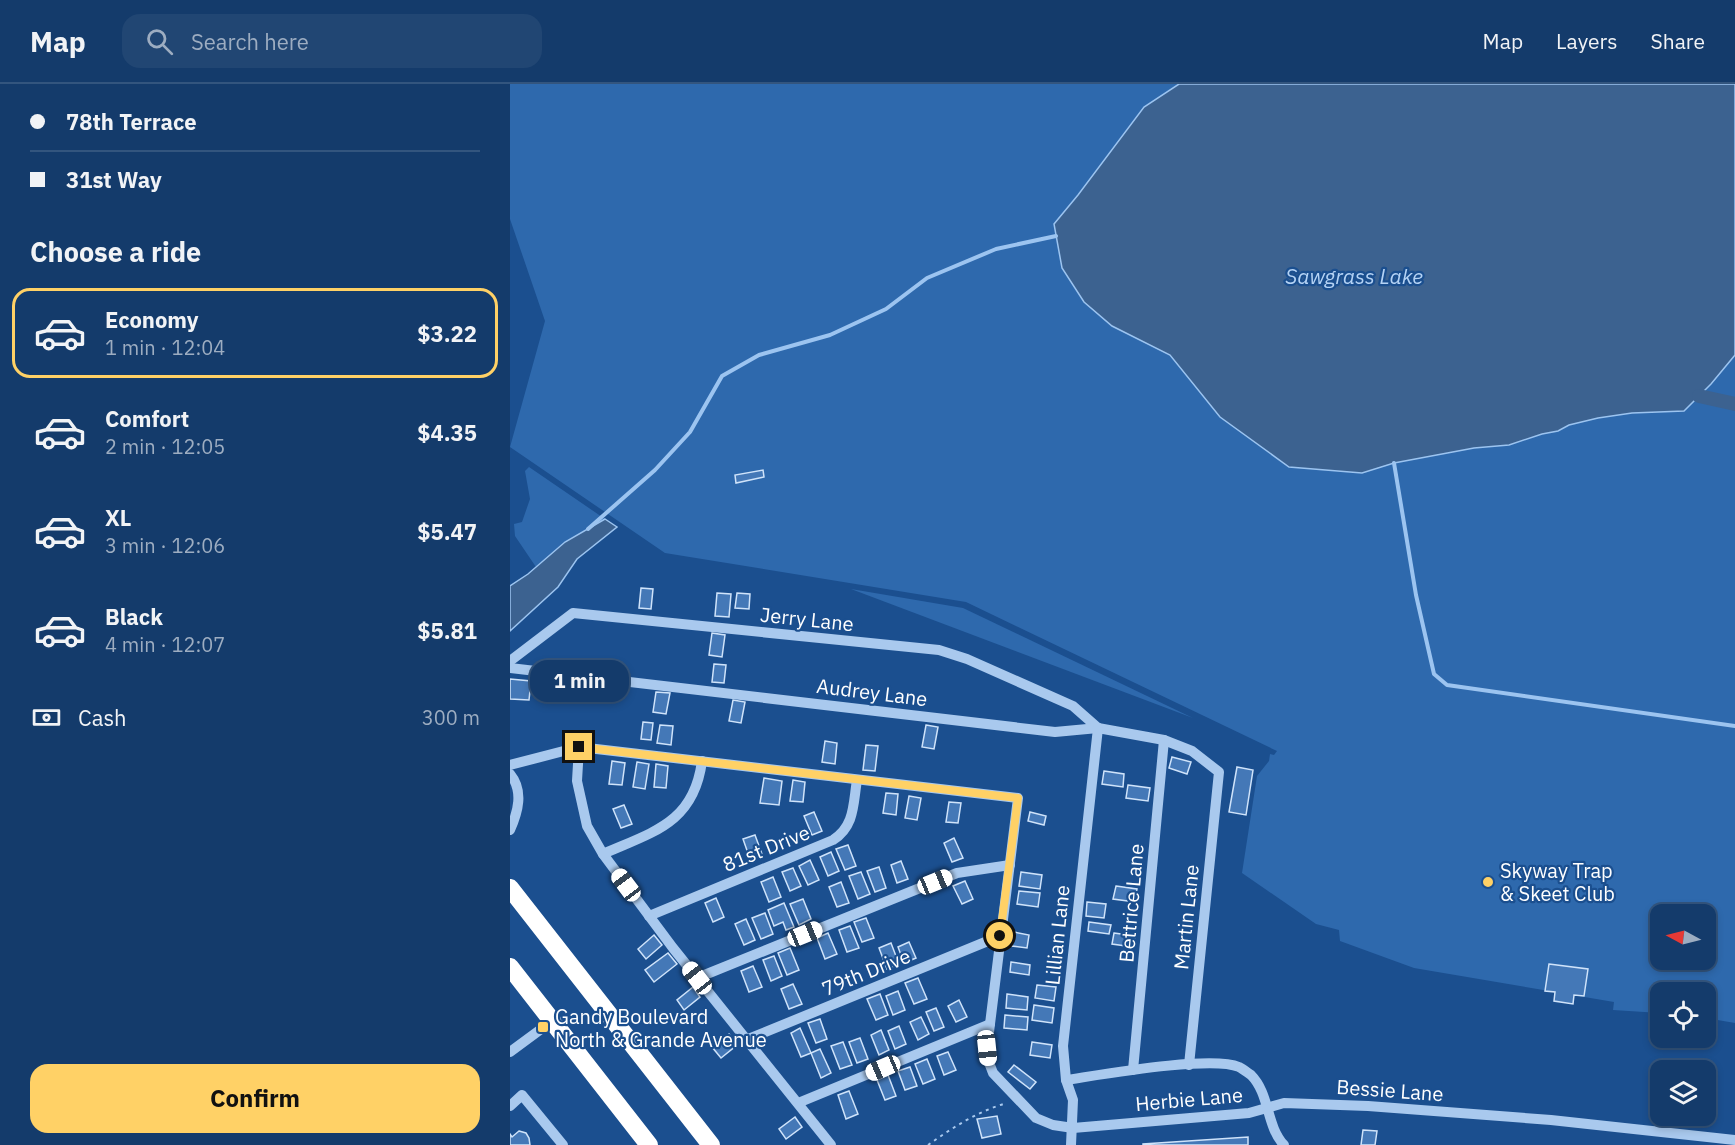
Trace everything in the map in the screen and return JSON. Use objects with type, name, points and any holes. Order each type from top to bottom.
[{"type":"highway","points":[[510,888],[711,1145]]},
{"type":"highway","points":[[510,968],[649,1145]]},
{"type":"street","name":"Jerry Lane","points":[[510,661],[573,613],[939,650],[967,659],[1073,706],[1098,728]]},
{"type":"street","name":"Audrey Lane","points":[[510,668],[1055,732],[1098,728],[1164,740],[1192,751],[1219,772]]},
{"type":"street","name":"Lillian Lane","points":[[1071,1145],[1073,1100],[1066,1080],[1063,1046],[1098,728]]},
{"type":"street","name":"Bettrice Lane","points":[[1133,1070],[1164,740]]},
{"type":"street","points":[[579,747],[577,782],[588,826],[603,854],[697,978],[831,1145]]},
{"type":"street","points":[[510,765],[579,747],[857,780]]},
{"type":"street","points":[[603,854],[644,836],[675,818],[690,802],[699,780],[702,761]]},
{"type":"street","name":"Martin Lane","points":[[1189,1065],[1219,772]]},
{"type":"street","points":[[510,774],[515,781],[519,798],[516,816],[510,830]]},
{"type":"street","name":"Herbie Lane","points":[[857,780],[1018,798],[987,1048],[988,1060],[993,1073],[1036,1118],[1053,1125],[1072,1128],[1249,1113],[1268,1107],[1273,1127],[1284,1145]]},
{"type":"street","name":"81st Drive","points":[[649,916],[843,834],[850,820],[857,780]]},
{"type":"street","points":[[697,978],[957,873],[1010,865]]},
{"type":"street","name":"79th Drive","points":[[746,1040],[1000,936]]},
{"type":"street","points":[[510,1052],[552,1021]]},
{"type":"street","points":[[798,1103],[990,1024]]},
{"type":"street","points":[[1066,1080],[1133,1070],[1219,1064],[1239,1067],[1251,1076],[1268,1107]]},
{"type":"street","points":[[510,1106],[522,1095],[563,1145]]},
{"type":"street","name":"Bessie Lane","points":[[1268,1107],[1284,1103],[1368,1106],[1551,1120],[1735,1140]]},
{"type":"street","points":[[1734,1145],[1735,1140]]},
{"type":"path","points":[[928,1145],[964,1121],[988,1110],[1009,1103],[1022,1102]]},
{"type":"shaded area","points":[[510,84],[1735,84],[1735,1023],[1716,1020],[1716,982],[1650,982],[1650,1012],[1613,1010],[1614,1002],[1414,968],[1340,941],[1339,930],[1316,924],[1242,873],[1257,776],[1269,761],[1270,754],[1274,755],[1277,751],[966,602],[665,553],[510,447],[545,321],[510,219]]},
{"type":"shaded area","points":[[529,467],[605,519],[565,542],[536,567],[515,536],[514,524],[522,522],[530,499],[525,471]]},
{"type":"shaded area","points":[[851,589],[963,608],[1193,718]]},
{"type":"water","name":"Sawgrass Lake","points":[[1179,84],[1735,84],[1735,355],[1684,411],[1632,413],[1598,418],[1509,445],[1474,448],[1394,463],[1362,473],[1289,467],[1220,417],[1170,355],[1112,326],[1084,302],[1062,268],[1054,224],[1144,107]]},
{"type":"water","points":[[605,519],[617,527],[577,559],[558,587],[510,631],[510,586],[528,574],[565,542]]},
{"type":"building","points":[[763,470],[764,477],[736,483],[735,475]]},
{"type":"building","points":[[641,588],[653,589],[651,609],[639,608]]},
{"type":"building","points":[[717,593],[731,594],[729,617],[715,616]]},
{"type":"building","points":[[737,593],[750,594],[749,609],[735,608]]},
{"type":"building","points":[[712,633],[725,635],[722,657],[709,655]]},
{"type":"building","points":[[714,664],[726,665],[724,683],[712,682]]},
{"type":"building","points":[[510,679],[531,681],[529,700],[510,699]]},
{"type":"building","points":[[656,692],[670,693],[666,714],[653,712]]},
{"type":"building","points":[[733,700],[745,702],[741,723],[729,721]]},
{"type":"building","points":[[643,722],[653,723],[651,740],[641,739]]},
{"type":"building","points":[[660,725],[673,726],[671,745],[657,743]]},
{"type":"building","points":[[926,725],[938,727],[934,749],[922,747]]},
{"type":"building","points":[[825,741],[837,743],[835,764],[822,762]]},
{"type":"building","points":[[866,745],[878,746],[875,771],[863,770]]},
{"type":"building","points":[[1172,757],[1191,762],[1187,774],[1169,768]]},
{"type":"building","points":[[612,761],[625,763],[622,785],[609,784]]},
{"type":"building","points":[[637,762],[649,764],[645,789],[633,787]]},
{"type":"building","points":[[656,764],[668,766],[666,788],[654,787]]},
{"type":"building","points":[[1237,767],[1253,770],[1246,815],[1229,812]]},
{"type":"building","points":[[1104,771],[1124,774],[1123,787],[1102,784]]},
{"type":"building","points":[[764,778],[782,781],[779,805],[760,803]]},
{"type":"building","points":[[793,780],[805,782],[803,802],[790,801]]},
{"type":"building","points":[[1128,785],[1150,788],[1148,801],[1126,798]]},
{"type":"building","points":[[886,793],[898,794],[896,815],[883,813]]},
{"type":"building","points":[[909,796],[921,798],[917,820],[905,818]]},
{"type":"building","points":[[949,802],[961,803],[958,823],[946,822]]},
{"type":"building","points":[[624,805],[632,824],[621,828],[613,809]]},
{"type":"building","points":[[814,812],[822,831],[812,835],[804,816]]},
{"type":"building","points":[[1030,812],[1046,816],[1044,825],[1028,821]]},
{"type":"building","points":[[755,835],[762,854],[750,859],[743,839]]},
{"type":"building","points":[[954,838],[963,858],[952,862],[944,843]]},
{"type":"building","points":[[848,845],[856,866],[845,870],[836,849]]},
{"type":"building","points":[[831,852],[839,871],[828,876],[820,857]]},
{"type":"building","points":[[810,860],[819,880],[808,885],[799,866]]},
{"type":"building","points":[[901,861],[908,879],[897,883],[891,865]]},
{"type":"building","points":[[879,867],[886,888],[875,892],[867,871]]},
{"type":"building","points":[[793,868],[801,886],[790,891],[782,872]]},
{"type":"building","points":[[861,872],[870,894],[858,899],[849,876]]},
{"type":"building","points":[[1021,872],[1042,875],[1040,889],[1019,886]]},
{"type":"building","points":[[773,877],[781,897],[769,902],[761,882]]},
{"type":"building","points":[[965,881],[973,899],[962,904],[953,886]]},
{"type":"building","points":[[841,882],[849,903],[837,907],[829,887]]},
{"type":"building","points":[[1116,886],[1137,889],[1135,902],[1113,899]]},
{"type":"building","points":[[1019,891],[1040,893],[1038,907],[1017,904]]},
{"type":"building","points":[[716,898],[724,917],[713,922],[705,903]]},
{"type":"building","points":[[803,899],[811,919],[799,925],[790,904]]},
{"type":"building","points":[[1087,902],[1106,904],[1104,918],[1086,916]]},
{"type":"building","points":[[784,903],[794,927],[786,930],[783,922],[774,926],[768,910]]},
{"type":"building","points":[[765,913],[773,934],[761,939],[752,918]]},
{"type":"building","points":[[866,918],[874,938],[862,942],[854,922]]},
{"type":"building","points":[[746,919],[755,940],[744,945],[735,924]]},
{"type":"building","points":[[1089,922],[1111,925],[1109,934],[1088,931]]},
{"type":"building","points":[[850,926],[859,948],[847,952],[839,930]]},
{"type":"building","points":[[1014,932],[1029,935],[1027,948],[1012,946]]},
{"type":"building","points":[[828,933],[837,954],[825,959],[817,938]]},
{"type":"building","points":[[1114,933],[1135,936],[1133,947],[1112,944]]},
{"type":"building","points":[[654,935],[662,945],[646,959],[638,949]]},
{"type":"building","points":[[909,942],[916,958],[904,963],[898,947]]},
{"type":"building","points":[[891,943],[899,964],[887,969],[879,948]]},
{"type":"building","points":[[790,948],[799,970],[787,975],[778,953]]},
{"type":"building","points":[[668,953],[677,964],[654,982],[645,970]]},
{"type":"building","points":[[774,956],[782,976],[771,981],[763,960]]},
{"type":"building","points":[[1011,962],[1030,965],[1029,975],[1010,972]]},
{"type":"building","points":[[1549,964],[1588,969],[1584,996],[1574,995],[1573,1004],[1554,1001],[1555,992],[1545,991]]},
{"type":"building","points":[[753,966],[762,987],[749,992],[741,971]]},
{"type":"building","points":[[918,978],[927,999],[914,1004],[905,983]]},
{"type":"building","points":[[793,984],[802,1004],[789,1009],[781,989]]},
{"type":"building","points":[[1037,985],[1056,987],[1054,1001],[1035,998]]},
{"type":"building","points":[[693,987],[700,997],[684,1010],[677,1000]]},
{"type":"building","points":[[898,991],[905,1010],[893,1015],[886,996]]},
{"type":"building","points":[[880,994],[888,1015],[876,1020],[867,999]]},
{"type":"building","points":[[1007,994],[1028,997],[1027,1010],[1006,1008]]},
{"type":"building","points":[[959,1000],[967,1017],[956,1022],[948,1006]]},
{"type":"building","points":[[1034,1005],[1054,1008],[1052,1023],[1032,1020]]},
{"type":"building","points":[[936,1008],[944,1027],[934,1031],[926,1012]]},
{"type":"building","points":[[1005,1015],[1028,1017],[1027,1030],[1004,1028]]},
{"type":"building","points":[[921,1017],[929,1034],[918,1040],[910,1022]]},
{"type":"building","points":[[820,1019],[827,1039],[816,1043],[808,1023]]},
{"type":"building","points":[[899,1026],[906,1044],[895,1049],[888,1031]]},
{"type":"building","points":[[800,1028],[811,1053],[801,1057],[791,1033]]},
{"type":"building","points":[[881,1030],[889,1050],[879,1055],[871,1035]]},
{"type":"building","points":[[729,1034],[737,1045],[721,1058],[712,1047]]},
{"type":"building","points":[[860,1038],[868,1059],[857,1063],[849,1042]]},
{"type":"building","points":[[843,1042],[852,1065],[840,1069],[831,1046]]},
{"type":"building","points":[[1032,1042],[1052,1045],[1050,1058],[1030,1055]]},
{"type":"building","points":[[820,1049],[831,1073],[821,1078],[811,1053]]},
{"type":"building","points":[[948,1052],[956,1070],[944,1075],[937,1056]]},
{"type":"building","points":[[927,1059],[935,1079],[923,1084],[915,1064]]},
{"type":"building","points":[[1014,1065],[1036,1082],[1030,1089],[1008,1072]]},
{"type":"building","points":[[910,1067],[917,1086],[905,1090],[898,1071]]},
{"type":"building","points":[[888,1075],[896,1096],[885,1100],[877,1080]]},
{"type":"building","points":[[849,1091],[858,1114],[846,1119],[838,1095]]},
{"type":"building","points":[[997,1116],[1001,1134],[982,1138],[977,1119]]},
{"type":"building","points":[[795,1117],[802,1127],[786,1139],[779,1129]]},
{"type":"building","points":[[1363,1130],[1377,1131],[1375,1145],[1361,1145]]},
{"type":"building","points":[[519,1131],[526,1133],[530,1145],[510,1145],[510,1134],[512,1137]]},
{"type":"building","points":[[1248,1137],[1248,1145],[1143,1145],[1143,1144]]},
{"type":"waterway","points":[[588,529],[655,470],[690,432],[722,376],[759,355],[830,335],[886,309],[927,278],[996,249],[1056,236]]},
{"type":"waterway","points":[[1699,396],[1735,404]]},
{"type":"waterway","points":[[1394,463],[1416,595],[1434,674],[1447,685],[1735,726]]},
{"type":"place","name":"Skyway Trap & Skeet Club","points":[[1488,882]]},
{"type":"place","name":"Gandy Boulevard North & Grande Avenue","points":[[543,1027]]},
{"type":"route","points":[[579,747],[1018,798],[1000,936]]}]
